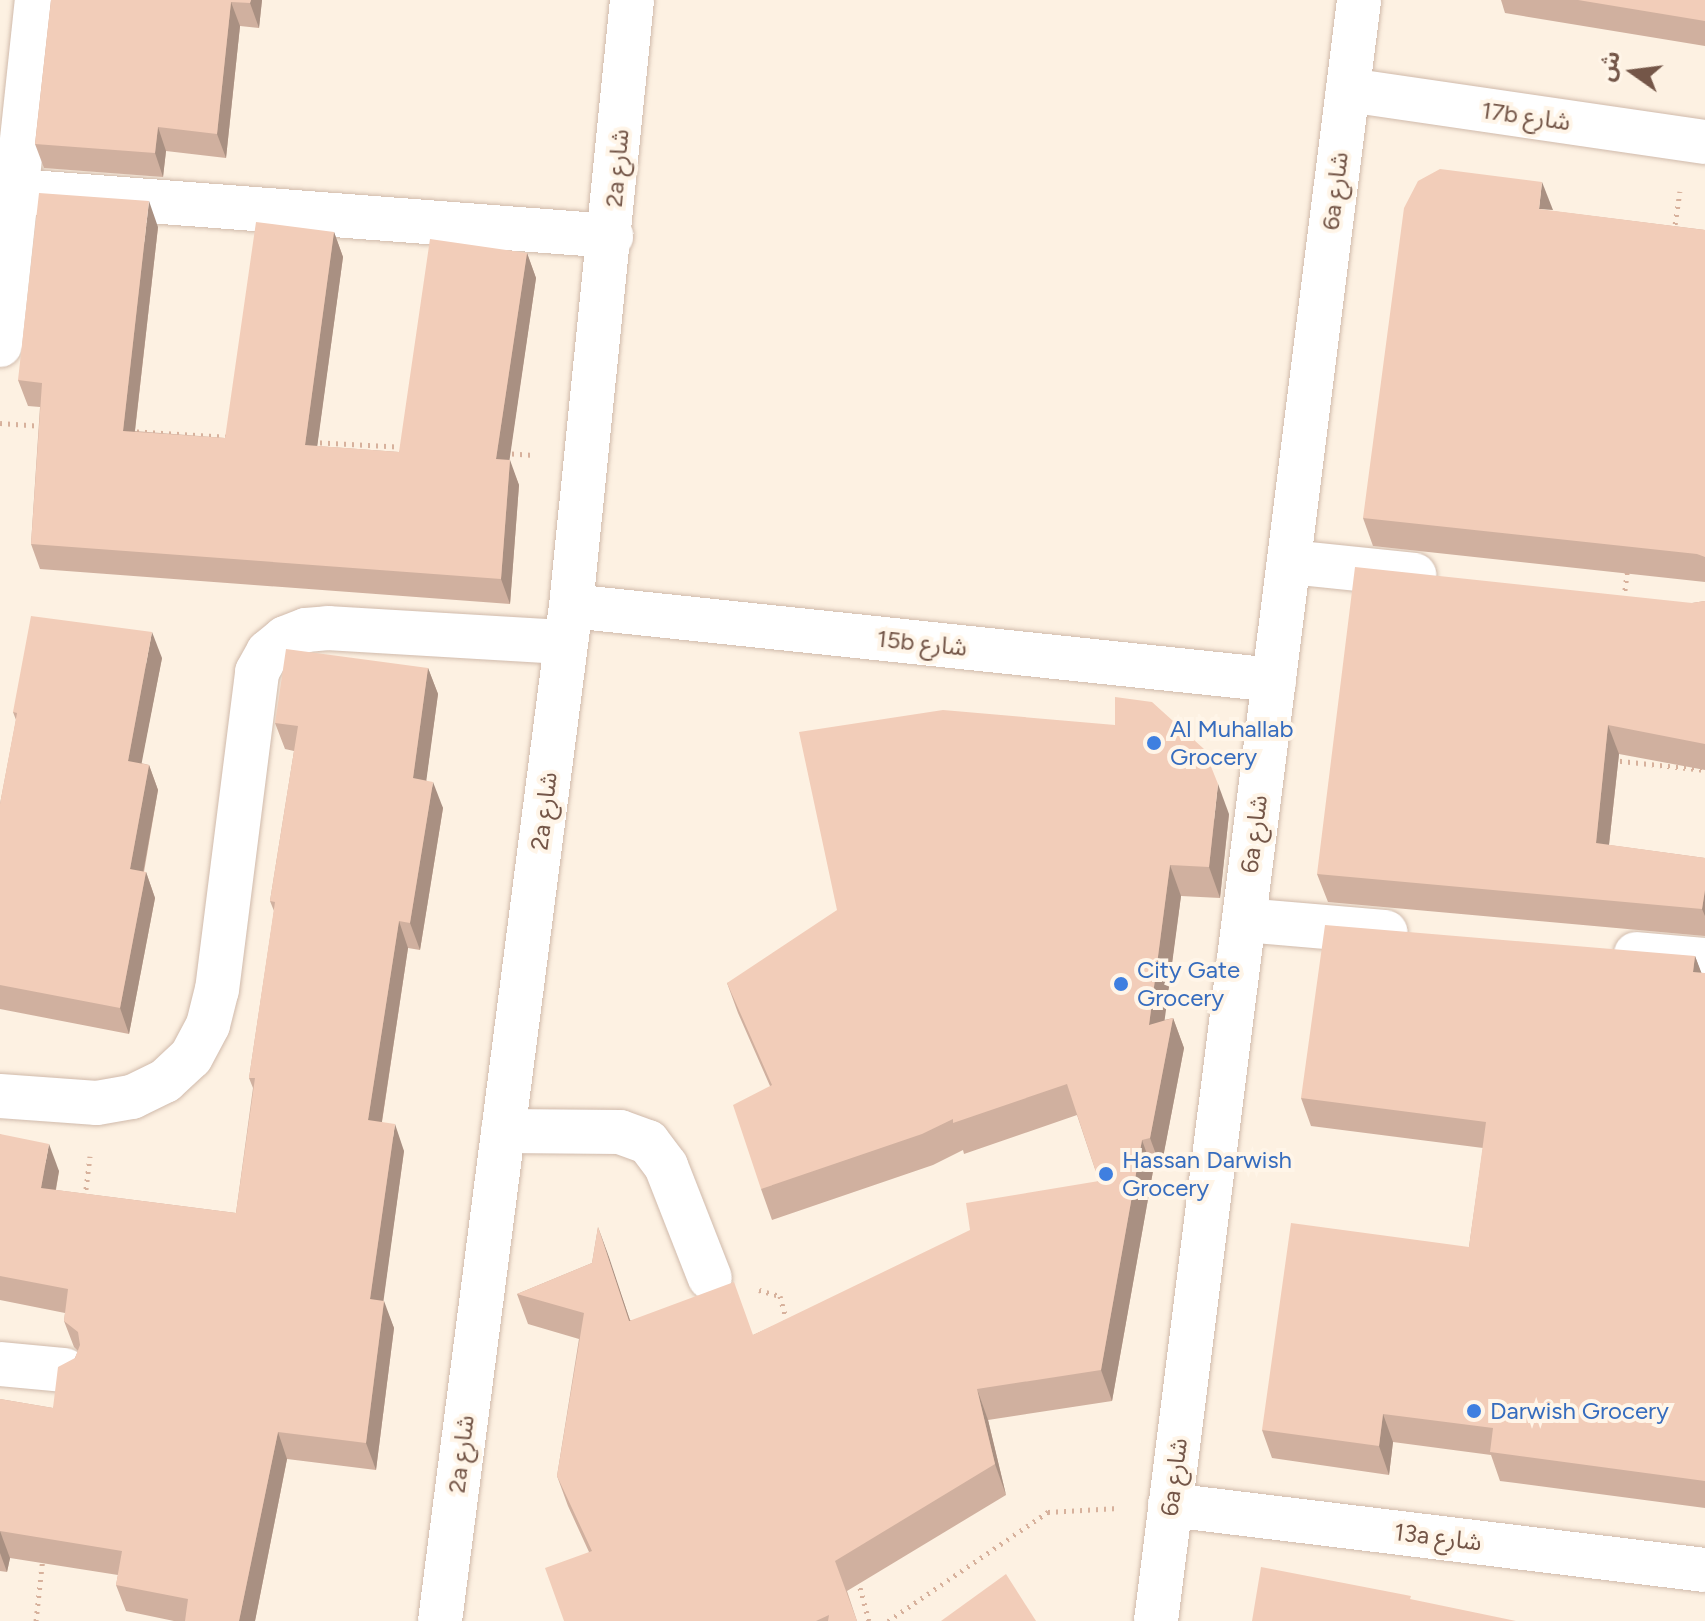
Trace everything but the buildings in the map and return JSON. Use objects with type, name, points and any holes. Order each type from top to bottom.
[{"type":"street","points":[[0,345],[37,0]]},
{"type":"street","name":"2a شارع","points":[[440,1621],[568,624],[611,236],[632,0]]},
{"type":"street","name":"6a شارع","points":[[1156,1621],[1359,0]]},
{"type":"street","name":"17b شارع","points":[[1348,90],[1696,141]]},
{"type":"street","points":[[17,191],[611,236]]},
{"type":"street","points":[[1289,562],[1447,579]]},
{"type":"street","name":"15b شارع","points":[[0,1096],[97,1103],[132,1097],[165,1081],[191,1057],[208,1025],[217,990],[257,672],[268,652],[285,638],[306,630],[568,624],[1274,680]]},
{"type":"street","points":[[1244,920],[1419,935]]},
{"type":"street","points":[[1594,950],[1705,960]]},
{"type":"street","points":[[503,1131],[620,1132],[648,1142],[666,1166],[710,1278]]},
{"type":"street","points":[[0,1364],[65,1370]]},
{"type":"street","name":"13a شارع","points":[[1170,1505],[1705,1570]]},
{"type":"path","points":[[1674,234],[1696,141]]},
{"type":"path","points":[[0,423],[48,426]]},
{"type":"path","points":[[127,431],[238,437]]},
{"type":"path","points":[[302,441],[413,448]]},
{"type":"path","points":[[492,452],[587,458]]},
{"type":"path","points":[[1624,598],[1630,551]]},
{"type":"path","points":[[1597,759],[1705,770]]},
{"type":"path","points":[[710,1278],[780,1296],[788,1325]]},
{"type":"path","points":[[888,1621],[1048,1512],[1170,1505]]},
{"type":"path","points":[[857,1577],[869,1621]]},
{"type":"place","name":"Al Muhallab Grocery","points":[[1154,743]]},
{"type":"place","name":"City Gate Grocery","points":[[1121,984]]},
{"type":"place","name":"Hassan Darwish Grocery","points":[[1106,1174]]},
{"type":"place","name":"Darwish Grocery","points":[[1474,1411]]}]
